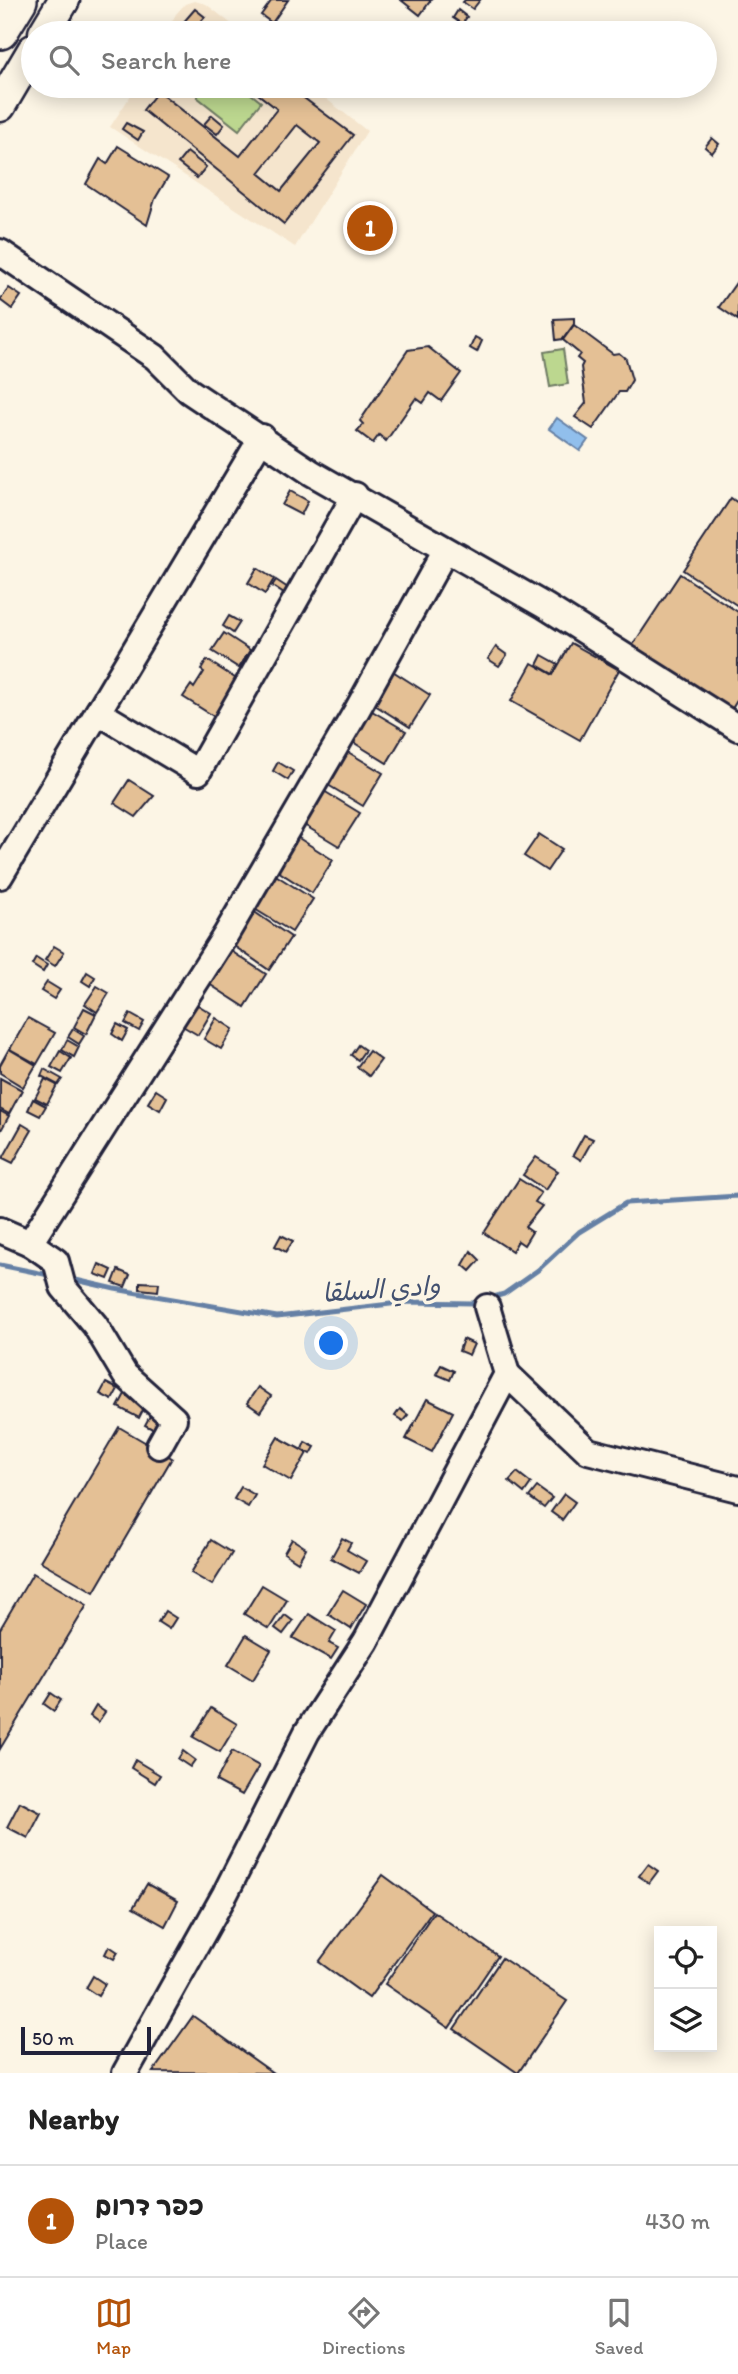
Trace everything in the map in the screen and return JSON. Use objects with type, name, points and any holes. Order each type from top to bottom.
[{"type":"highway","points":[[0,31],[19,0]]},
{"type":"main road","points":[[51,21],[64,0]]},
{"type":"main road","points":[[0,106],[21,70]]},
{"type":"street","points":[[0,252],[155,357],[189,391],[312,473],[355,495],[445,551],[545,606],[738,728]]},
{"type":"street","points":[[0,876],[262,438]]},
{"type":"street","points":[[98,712],[198,772],[355,495]]},
{"type":"street","points":[[30,1242],[231,925],[357,710],[445,551]]},
{"type":"street","points":[[0,1230],[30,1242],[56,1261],[63,1287],[95,1325],[125,1375],[174,1419],[159,1446]]},
{"type":"street","points":[[487,1307],[507,1374],[554,1422],[588,1451],[738,1489]]},
{"type":"street","points":[[125,2073],[225,1894],[307,1732],[366,1641],[507,1374]]},
{"type":"shaded area","points":[[194,1],[206,4],[228,21],[172,21],[185,4]]},
{"type":"shaded area","points":[[129,98],[325,98],[367,131],[295,247],[110,127]]},
{"type":"green space","points":[[198,98],[256,98],[261,102],[239,130]]},
{"type":"green space","points":[[563,349],[568,384],[550,387],[544,352]]},
{"type":"water","points":[[557,418],[588,440],[580,451],[549,429]]},
{"type":"building","points":[[272,0],[288,0],[273,21],[261,15]]},
{"type":"building","points":[[401,0],[431,0],[420,15]]},
{"type":"building","points":[[480,0],[473,9],[463,2]]},
{"type":"building","points":[[195,9],[205,17],[202,21],[184,21]]},
{"type":"building","points":[[458,10],[467,17],[464,21],[453,18]]},
{"type":"building","points":[[152,98],[167,98],[240,156],[277,109],[263,98],[304,98],[353,135],[284,224],[143,110]],"holes":[[[297,125],[320,143],[281,191],[259,173]]]},
{"type":"building","points":[[212,115],[224,125],[217,134],[204,124]]},
{"type":"building","points":[[126,123],[143,132],[138,140],[122,129]]},
{"type":"building","points":[[712,138],[719,144],[712,153],[705,147]]},
{"type":"building","points":[[118,146],[168,177],[155,199],[147,225],[86,184],[100,159],[107,164]]},
{"type":"building","points":[[187,152],[206,167],[197,178],[178,163]]},
{"type":"building","points":[[738,280],[738,320],[719,307]]},
{"type":"building","points":[[9,288],[21,296],[12,309],[0,300]]},
{"type":"building","points":[[574,318],[574,324],[563,339],[556,340],[554,319]]},
{"type":"building","points":[[574,325],[613,354],[619,353],[626,359],[632,380],[625,392],[619,392],[593,429],[575,417],[586,403],[581,367],[583,363],[577,358],[580,354],[563,340]]},
{"type":"building","points":[[475,337],[482,341],[477,352],[470,348]]},
{"type":"building","points":[[428,347],[461,373],[441,401],[430,393],[423,403],[416,398],[386,441],[379,435],[373,443],[357,431],[363,424],[360,421],[408,350]]},
{"type":"building","points":[[290,491],[308,501],[301,515],[282,505]]},
{"type":"building","points":[[731,498],[738,503],[738,606],[683,570]]},
{"type":"building","points":[[257,568],[274,579],[265,594],[248,583]]},
{"type":"building","points":[[680,574],[738,612],[738,699],[730,712],[631,648]]},
{"type":"building","points":[[276,580],[291,590],[287,596],[272,586]]},
{"type":"building","points":[[229,616],[240,622],[233,633],[223,626]]},
{"type":"building","points":[[224,633],[250,650],[239,668],[212,651]]},
{"type":"building","points":[[571,643],[619,670],[580,740],[511,701],[532,663],[553,675]]},
{"type":"building","points":[[496,647],[507,655],[499,666],[488,659]]},
{"type":"building","points":[[542,655],[558,664],[553,674],[537,665]]},
{"type":"building","points":[[207,660],[238,680],[215,717],[183,697],[191,685],[194,688],[204,672],[201,670]]},
{"type":"building","points":[[388,668],[430,695],[410,727],[367,700]]},
{"type":"building","points":[[367,708],[406,731],[387,763],[348,739]]},
{"type":"building","points":[[343,749],[383,773],[363,806],[323,782]]},
{"type":"building","points":[[278,762],[293,771],[288,780],[273,771]]},
{"type":"building","points":[[129,780],[154,796],[136,817],[114,803]]},
{"type":"building","points":[[319,788],[360,813],[339,846],[299,822]]},
{"type":"building","points":[[539,834],[562,849],[547,871],[524,856]]},
{"type":"building","points":[[294,835],[333,860],[312,893],[273,868]]},
{"type":"building","points":[[274,874],[313,899],[292,932],[253,908]]},
{"type":"building","points":[[253,911],[291,937],[269,970],[231,944]]},
{"type":"building","points":[[54,946],[64,952],[55,966],[45,960]]},
{"type":"building","points":[[228,949],[266,974],[245,1007],[206,982]]},
{"type":"building","points":[[36,958],[47,965],[43,972],[32,965]]},
{"type":"building","points":[[87,972],[95,977],[90,986],[82,981]]},
{"type":"building","points":[[47,982],[60,990],[54,999],[41,991]]},
{"type":"building","points":[[97,986],[109,993],[97,1012],[85,1004]]},
{"type":"building","points":[[193,1002],[211,1013],[198,1035],[179,1024]]},
{"type":"building","points":[[84,1008],[96,1014],[86,1034],[74,1027]]},
{"type":"building","points":[[130,1014],[144,1022],[139,1031],[125,1023]]},
{"type":"building","points":[[28,1018],[55,1033],[37,1064],[10,1049]]},
{"type":"building","points":[[216,1018],[233,1029],[221,1049],[204,1039]]},
{"type":"building","points":[[117,1024],[128,1030],[122,1041],[112,1034]]},
{"type":"building","points":[[73,1029],[84,1036],[79,1044],[68,1037]]},
{"type":"building","points":[[67,1040],[79,1047],[74,1057],[62,1050]]},
{"type":"building","points":[[358,1045],[365,1050],[358,1060],[351,1055]]},
{"type":"building","points":[[9,1049],[36,1065],[23,1087],[0,1073],[0,1065]]},
{"type":"building","points":[[60,1051],[71,1058],[62,1073],[51,1067]]},
{"type":"building","points":[[369,1051],[381,1060],[369,1076],[357,1067]]},
{"type":"building","points":[[44,1069],[62,1079],[58,1085],[41,1076]]},
{"type":"building","points":[[0,1078],[22,1090],[9,1114],[0,1109]]},
{"type":"building","points":[[45,1079],[57,1085],[47,1104],[35,1098]]},
{"type":"building","points":[[156,1090],[167,1097],[160,1110],[148,1103]]},
{"type":"building","points":[[33,1099],[46,1106],[40,1116],[28,1110]]},
{"type":"building","points":[[0,1111],[9,1116],[0,1132]]},
{"type":"building","points":[[22,1124],[32,1130],[13,1163],[3,1158]]},
{"type":"building","points":[[584,1135],[593,1139],[581,1160],[573,1155]]},
{"type":"building","points":[[536,1157],[558,1171],[545,1190],[523,1175]]},
{"type":"building","points":[[519,1179],[541,1193],[535,1202],[542,1206],[525,1227],[532,1232],[524,1245],[518,1241],[512,1251],[484,1233]]},
{"type":"building","points":[[281,1235],[293,1241],[286,1252],[275,1246]]},
{"type":"building","points":[[471,1251],[480,1260],[470,1271],[463,1265]]},
{"type":"building","points":[[99,1264],[112,1270],[108,1279],[95,1274]]},
{"type":"building","points":[[118,1270],[130,1275],[125,1287],[113,1283]]},
{"type":"building","points":[[140,1282],[159,1283],[158,1291],[140,1289]]},
{"type":"building","points":[[463,1339],[474,1344],[469,1355],[459,1351]]},
{"type":"building","points":[[441,1365],[454,1371],[450,1380],[436,1374]]},
{"type":"building","points":[[106,1383],[118,1389],[112,1400],[100,1394]]},
{"type":"building","points":[[258,1387],[271,1396],[260,1412],[247,1403]]},
{"type":"building","points":[[127,1390],[148,1400],[139,1418],[118,1407]]},
{"type":"building","points":[[427,1399],[453,1412],[432,1452],[406,1439]]},
{"type":"building","points":[[400,1409],[408,1415],[403,1421],[395,1416]]},
{"type":"building","points":[[152,1412],[167,1420],[160,1433],[145,1425]]},
{"type":"building","points":[[119,1427],[172,1458],[94,1592],[40,1561]]},
{"type":"building","points":[[278,1437],[307,1453],[291,1481],[262,1464]]},
{"type":"building","points":[[305,1442],[315,1447],[311,1454],[302,1449]]},
{"type":"building","points":[[517,1472],[531,1483],[524,1493],[509,1481]]},
{"type":"building","points":[[241,1487],[255,1495],[248,1507],[234,1499]]},
{"type":"building","points":[[537,1487],[552,1498],[544,1508],[529,1497]]},
{"type":"building","points":[[564,1494],[575,1502],[562,1520],[551,1512]]},
{"type":"building","points":[[342,1538],[351,1543],[347,1550],[366,1561],[359,1573],[331,1558]]},
{"type":"building","points":[[292,1539],[306,1548],[298,1562],[284,1553]]},
{"type":"building","points":[[211,1540],[232,1553],[212,1585],[191,1573]]},
{"type":"building","points":[[33,1573],[87,1605],[0,1749],[0,1629]]},
{"type":"building","points":[[262,1585],[287,1600],[269,1629],[244,1614]]},
{"type":"building","points":[[343,1590],[366,1604],[351,1629],[328,1614]]},
{"type":"building","points":[[165,1611],[176,1618],[169,1629],[158,1622]]},
{"type":"building","points":[[309,1614],[336,1631],[329,1643],[338,1648],[331,1659],[293,1638]]},
{"type":"building","points":[[285,1615],[293,1621],[283,1634],[275,1628]]},
{"type":"building","points":[[246,1635],[271,1650],[253,1680],[228,1665]]},
{"type":"building","points":[[51,1693],[61,1700],[54,1711],[44,1704]]},
{"type":"building","points":[[96,1706],[105,1712],[98,1722],[90,1716]]},
{"type":"building","points":[[211,1708],[237,1724],[220,1752],[193,1737]]},
{"type":"building","points":[[183,1751],[195,1760],[190,1767],[178,1759]]},
{"type":"building","points":[[232,1751],[259,1766],[242,1795],[216,1781]]},
{"type":"building","points":[[135,1760],[160,1775],[155,1783],[131,1768]]},
{"type":"building","points":[[20,1802],[41,1813],[28,1838],[7,1827]]},
{"type":"building","points":[[648,1864],[658,1871],[649,1883],[639,1876]]},
{"type":"building","points":[[383,1875],[432,1911],[369,1998],[319,1962]]},
{"type":"building","points":[[147,1884],[178,1901],[165,1926],[133,1908]]},
{"type":"building","points":[[434,1912],[498,1956],[449,2028],[385,1984]]},
{"type":"building","points":[[109,1946],[118,1952],[114,1959],[105,1954]]},
{"type":"building","points":[[502,1958],[567,2001],[518,2073],[454,2029]]},
{"type":"building","points":[[93,1976],[105,1984],[98,1996],[86,1988]]},
{"type":"building","points":[[193,2016],[273,2073],[153,2072]]},
{"type":"waterway","name":"وادي السلقا","points":[[67,1278],[277,1317],[408,1302],[473,1303],[504,1294],[538,1270],[579,1232],[626,1203],[738,1196]]},
{"type":"waterway","name":"وادي السلقا","points":[[0,1265],[54,1276]]},
{"type":"place","name":"כפר דרום","points":[[370,228]]}]
